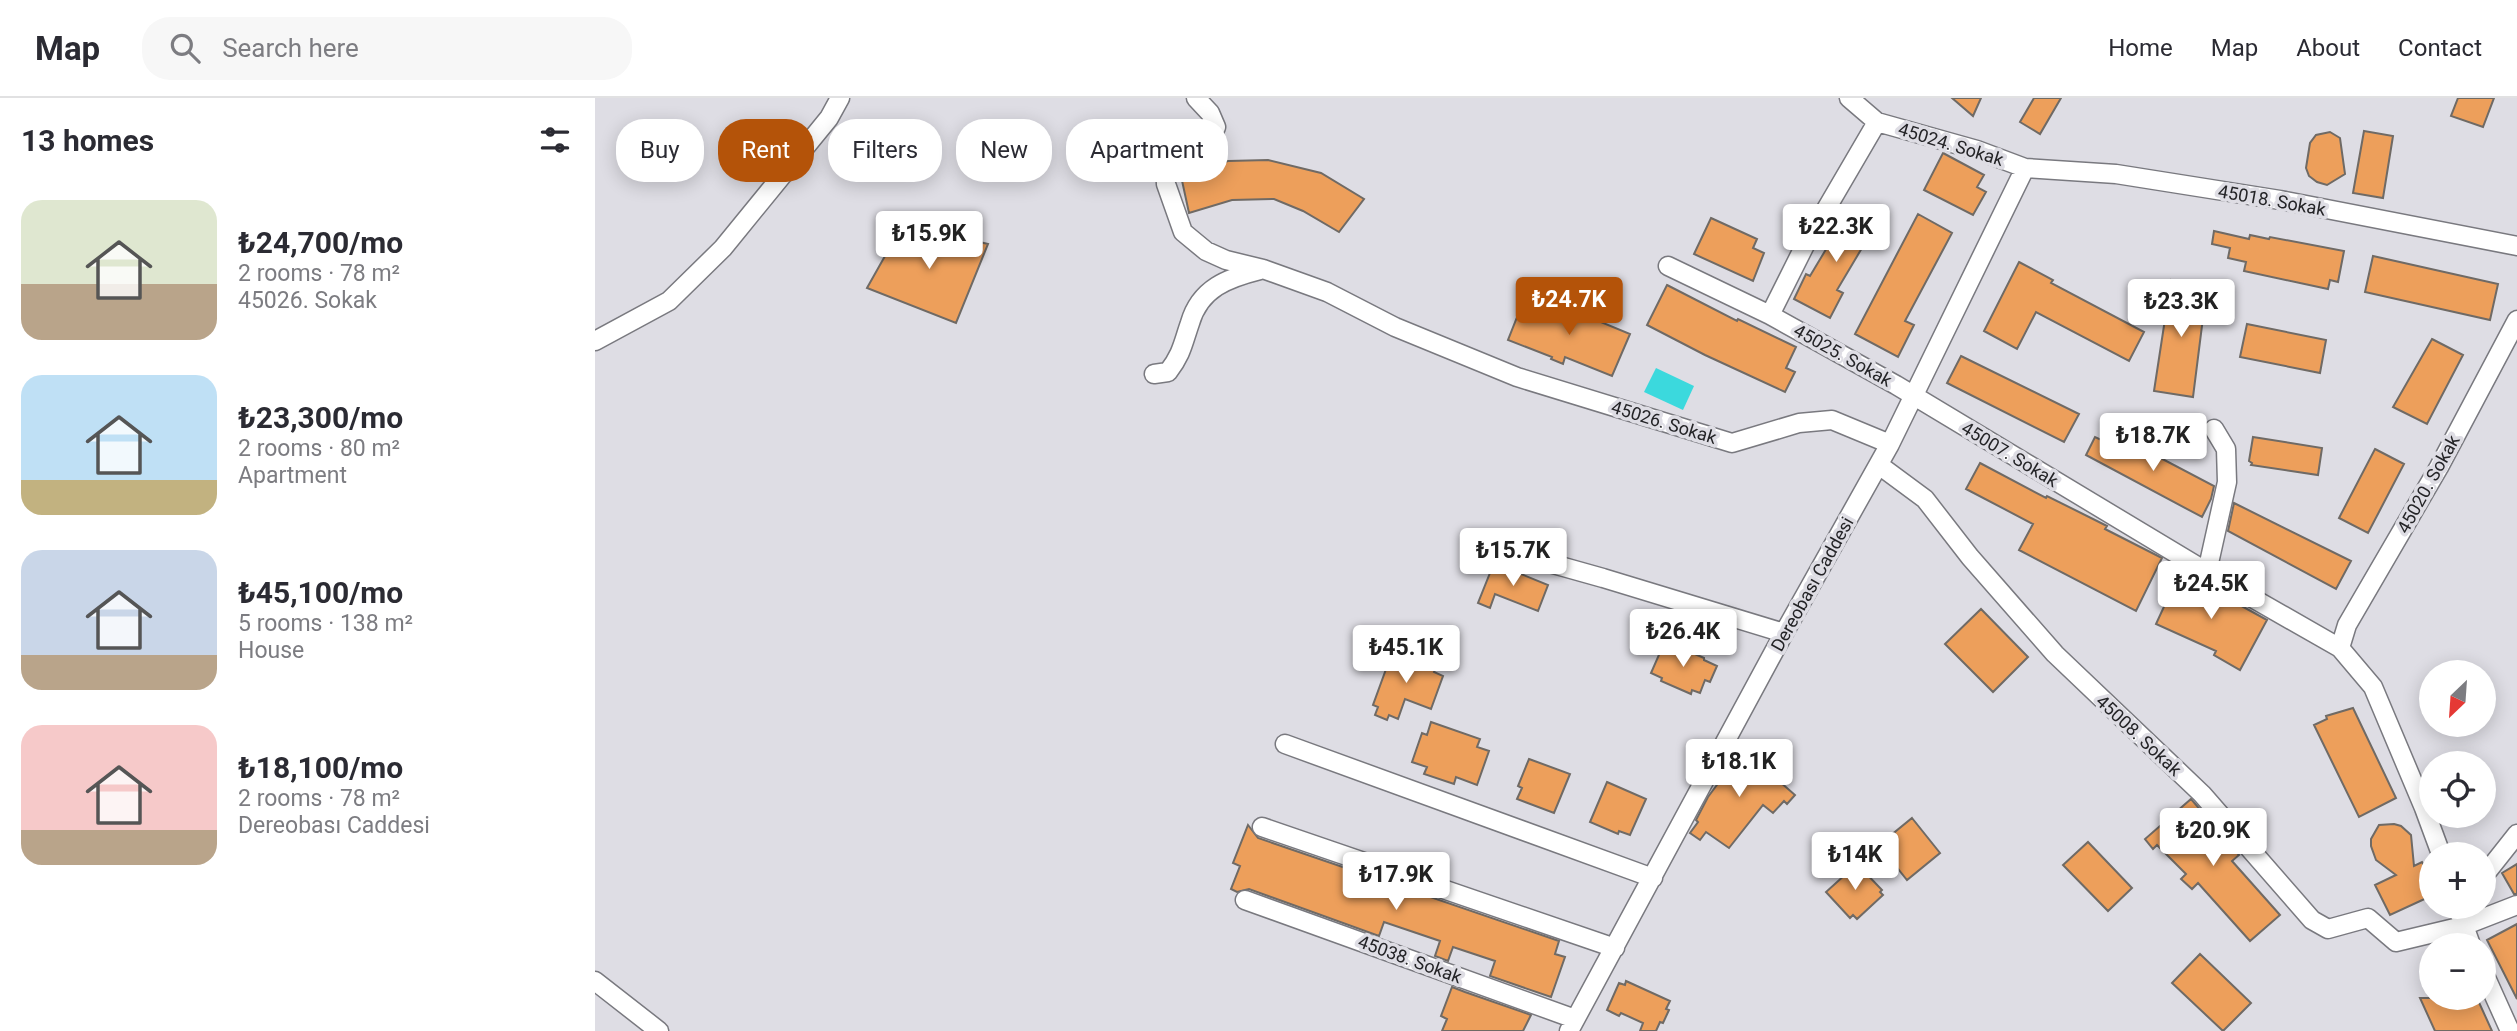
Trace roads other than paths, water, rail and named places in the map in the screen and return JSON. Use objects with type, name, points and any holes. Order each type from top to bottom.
[{"type":"street","points":[[595,341],[669,301],[714,257],[829,118],[840,98]]},
{"type":"street","name":"45026. Sokak","points":[[1196,98],[1210,113],[1216,127],[1210,140],[1165,166],[1166,184],[1183,232],[1206,251],[1226,260],[1263,269],[1327,292],[1395,327],[1517,377],[1732,443],[1799,422],[1832,420],[1890,444]]},
{"type":"street","points":[[1770,315],[1804,247],[1877,122],[1849,98]]},
{"type":"street","name":"45024. Sokak","points":[[1877,122],[1977,150],[2025,168]]},
{"type":"street","name":"45018. Sokak","points":[[2025,168],[2129,176],[2280,200],[2517,246]]},
{"type":"street","name":"Dereobası Caddesi","points":[[1572,1025],[1915,397],[2025,168]]},
{"type":"street","name":"45025. Sokak","points":[[1668,266],[1770,315],[1915,397]]},
{"type":"street","points":[[1154,374],[1168,372],[1181,357],[1190,319],[1207,292],[1237,276],[1263,269]]},
{"type":"street","name":"45020. Sokak","points":[[2340,648],[2347,625],[2439,467],[2517,320]]},
{"type":"street","name":"45007. Sokak","points":[[1915,397],[2207,572],[2340,648],[2372,687],[2437,842]]},
{"type":"street","points":[[2207,572],[2227,482],[2227,449],[2214,429]]},
{"type":"street","name":"45008. Sokak","points":[[1879,465],[1925,499],[2055,654],[2202,794],[2312,920],[2329,929],[2368,918],[2396,942],[2463,926]]},
{"type":"street","points":[[1517,554],[1784,633]]},
{"type":"street","points":[[1285,744],[1653,878]]},
{"type":"street","points":[[1262,827],[1615,948]]},
{"type":"street","points":[[2496,861],[2517,834]]},
{"type":"street","name":"45038. Sokak","points":[[1245,900],[1572,1025]]},
{"type":"street","points":[[2463,926],[2517,905]]},
{"type":"street","points":[[2461,919],[2466,933]]},
{"type":"street","points":[[2463,919],[2463,926]]},
{"type":"street","points":[[595,981],[657,1030]]},
{"type":"street","points":[[2496,1000],[2510,1031]]},
{"type":"water","points":[[1656,368],[1694,386],[1683,410],[1644,392]]}]
